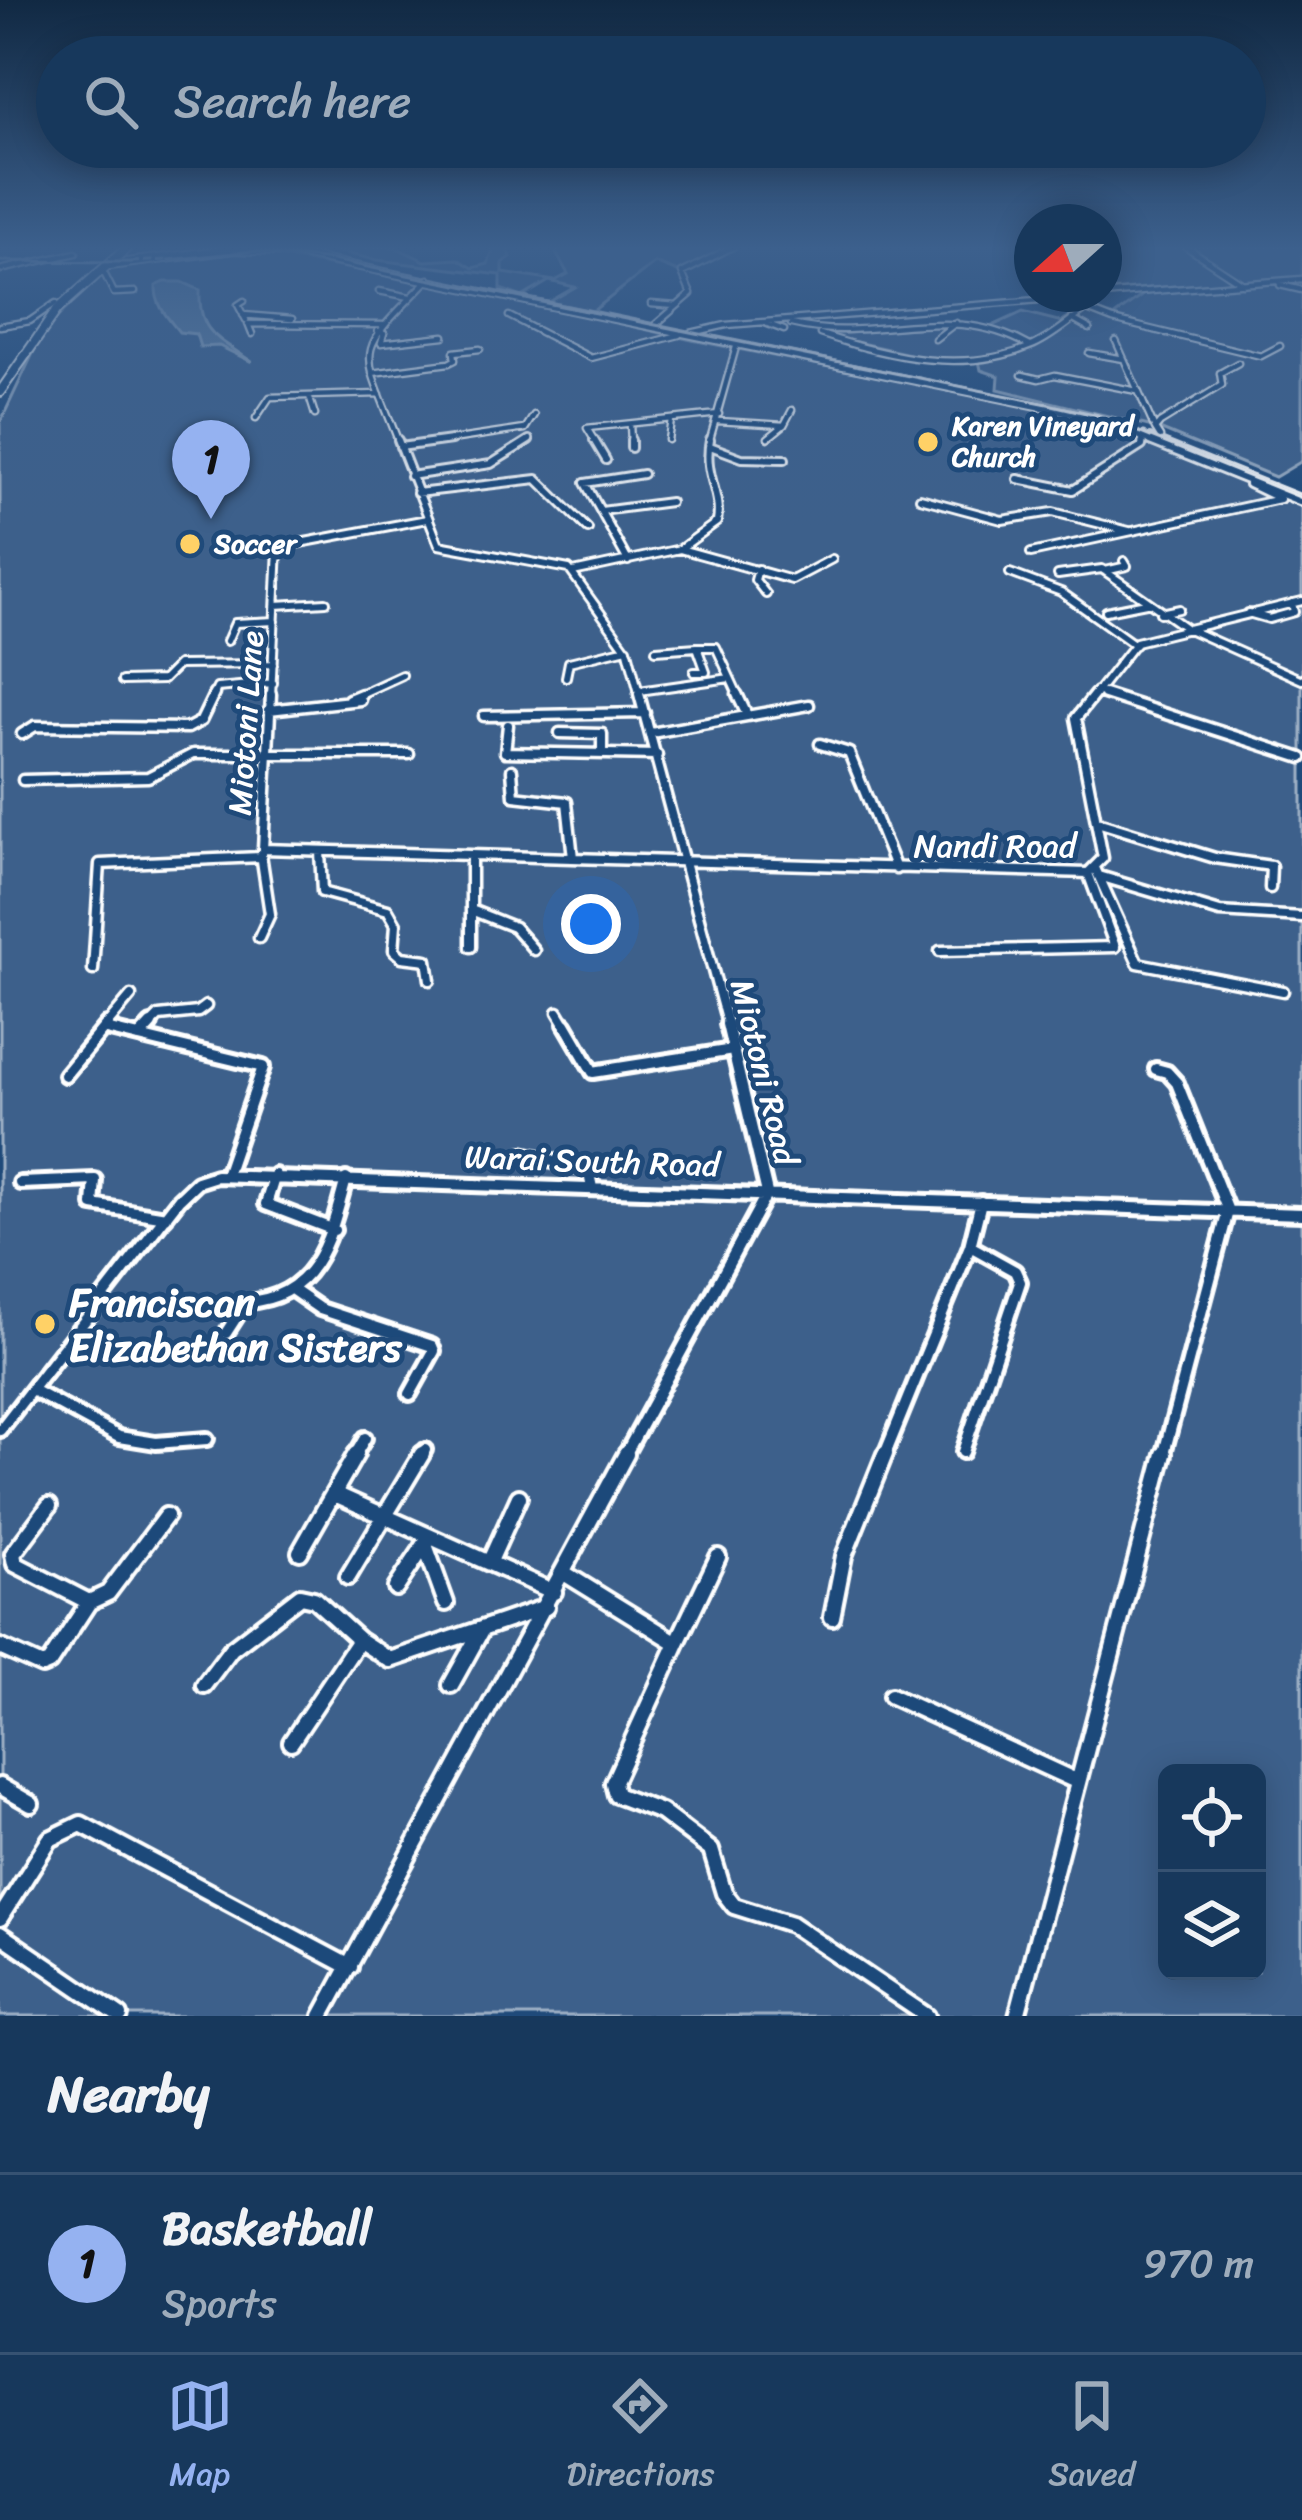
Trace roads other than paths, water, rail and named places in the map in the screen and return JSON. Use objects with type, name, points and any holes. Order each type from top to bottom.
[{"type":"highway","points":[[0,377],[28,340]]},
{"type":"highway","points":[[0,392],[32,340]]},
{"type":"main road","points":[[703,340],[1106,415],[1302,498]]},
{"type":"main road","points":[[727,340],[1003,396]]},
{"type":"main road","points":[[1036,402],[1096,418],[1143,439],[1158,436],[1250,480],[1302,498]]},
{"type":"street","points":[[371,340],[365,348],[372,373],[427,519],[443,548],[573,572],[680,549],[720,518],[705,466],[725,373],[736,347]]},
{"type":"street","points":[[561,340],[591,358],[660,340]]},
{"type":"street","points":[[847,340],[941,361],[985,359],[1039,340]]},
{"type":"street","points":[[1019,340],[1030,346]]},
{"type":"street","points":[[1196,340],[1261,356],[1280,346]]},
{"type":"street","points":[[1116,341],[1158,436],[1222,385],[1220,373],[1238,363]]},
{"type":"street","points":[[372,373],[449,362],[455,360],[454,352],[480,349]]},
{"type":"street","points":[[1089,352],[1124,359]]},
{"type":"street","points":[[1022,375],[1095,379],[1136,391]]},
{"type":"street","points":[[256,418],[267,398],[380,394]]},
{"type":"street","points":[[309,397],[315,415]]},
{"type":"street","points":[[768,438],[784,425],[792,410]]},
{"type":"street","points":[[400,447],[529,428],[534,415]]},
{"type":"street","points":[[606,460],[586,428],[718,417],[784,425]]},
{"type":"street","points":[[668,440],[671,420]]},
{"type":"street","points":[[630,424],[632,448]]},
{"type":"street","points":[[1018,479],[1073,490],[1143,439]]},
{"type":"street","points":[[410,476],[491,464],[530,440]]},
{"type":"street","points":[[710,446],[742,458],[785,459]]},
{"type":"street","points":[[628,561],[585,483],[643,474]]},
{"type":"street","points":[[417,493],[537,479],[588,529]]},
{"type":"street","points":[[1250,480],[1249,484],[1280,499]]},
{"type":"street","points":[[1031,554],[1291,496]]},
{"type":"street","points":[[920,498],[1002,520],[1054,512],[1134,532]]},
{"type":"street","points":[[601,511],[670,502]]},
{"type":"street","name":"Miotoni Lane","points":[[427,519],[280,545],[262,853],[684,863]]},
{"type":"street","points":[[680,549],[795,580],[832,559]]},
{"type":"street","points":[[1105,571],[1127,566],[1124,561]]},
{"type":"street","points":[[1058,575],[1096,568],[1105,571],[1186,628],[1302,680]]},
{"type":"street","points":[[758,569],[755,580],[766,594]]},
{"type":"street","name":"Miotoni Road","points":[[322,2016],[766,1193],[627,648],[573,572]]},
{"type":"street","points":[[1010,572],[1034,576],[1135,645],[1297,602]]},
{"type":"street","points":[[276,605],[326,602]]},
{"type":"street","points":[[1106,611],[1146,603]]},
{"type":"street","points":[[1160,613],[1179,608]]},
{"type":"street","points":[[227,641],[235,623],[275,621]]},
{"type":"street","name":"Nandi Road","points":[[684,863],[1094,872],[1103,858],[1076,718],[1135,645]]},
{"type":"street","points":[[694,672],[706,672],[697,647]]},
{"type":"street","points":[[656,650],[716,647],[747,715]]},
{"type":"street","points":[[566,677],[569,662],[627,648]]},
{"type":"street","points":[[122,681],[163,680],[181,665],[273,664]]},
{"type":"street","points":[[344,702],[402,675]]},
{"type":"street","points":[[639,691],[730,678]]},
{"type":"street","points":[[22,734],[35,726],[188,728],[201,721],[218,688],[272,683]]},
{"type":"street","points":[[1096,691],[1302,758]]},
{"type":"street","points":[[269,710],[360,700]]},
{"type":"street","points":[[651,733],[809,706]]},
{"type":"street","points":[[484,716],[645,713]]},
{"type":"street","points":[[508,725],[505,752],[657,755]]},
{"type":"street","points":[[560,733],[602,734],[602,753]]},
{"type":"street","points":[[820,744],[849,753],[896,869]]},
{"type":"street","points":[[23,780],[148,777],[191,754],[410,754]]},
{"type":"street","points":[[512,770],[515,797],[567,802],[573,858]]},
{"type":"street","points":[[1096,822],[1215,858],[1267,865],[1272,868],[1270,888]]},
{"type":"street","points":[[320,851],[322,892],[388,910],[396,924],[394,950],[402,957],[428,960],[430,980]]},
{"type":"street","points":[[93,970],[100,864],[262,853],[270,917],[259,938]]},
{"type":"street","points":[[470,855],[471,947]]},
{"type":"street","points":[[1094,872],[1230,914],[1302,917]]},
{"type":"street","points":[[940,951],[1115,947],[1094,872]]},
{"type":"street","points":[[1094,872],[1138,963],[1283,991]]},
{"type":"street","points":[[471,910],[514,927],[534,950]]},
{"type":"street","points":[[65,1075],[131,996]]},
{"type":"street","points":[[139,1037],[158,1016],[198,1012],[206,1006]]},
{"type":"street","points":[[558,1012],[593,1072],[733,1050]]},
{"type":"street","points":[[0,1430],[197,1182],[226,1175],[262,1067],[106,1029]]},
{"type":"street","points":[[1017,2016],[1228,1211],[1178,1083],[1156,1069]]},
{"type":"street","points":[[522,1154],[588,1169],[592,1188]]},
{"type":"street","name":"Warai South Road","points":[[226,1175],[1302,1214]]},
{"type":"street","points":[[275,1175],[266,1204],[334,1230]]},
{"type":"street","points":[[226,1333],[246,1302],[279,1299],[294,1291],[334,1230],[346,1179]]},
{"type":"street","points":[[20,1183],[95,1180],[94,1204],[166,1217]]},
{"type":"street","points":[[832,1617],[847,1546],[970,1246],[981,1202]]},
{"type":"street","points":[[963,1452],[1020,1282],[1015,1271],[970,1246]]},
{"type":"street","points":[[294,1291],[320,1309],[432,1346],[434,1352],[410,1394]]},
{"type":"street","points":[[34,1391],[80,1420],[124,1438],[154,1444],[207,1439]]},
{"type":"street","points":[[300,1552],[365,1438]]},
{"type":"street","points":[[348,1577],[425,1450]]},
{"type":"street","points":[[335,1495],[427,1541],[490,1562],[554,1592]]},
{"type":"street","points":[[490,1562],[519,1497]]},
{"type":"street","points":[[49,1505],[13,1554],[15,1564],[89,1602]]},
{"type":"street","points":[[0,1647],[46,1665],[89,1602],[108,1593],[166,1516]]},
{"type":"street","points":[[396,1588],[427,1541]]},
{"type":"street","points":[[427,1541],[446,1603]]},
{"type":"street","points":[[718,1557],[613,1783],[616,1796],[661,1812],[711,1850],[724,1893],[734,1906],[790,1924],[928,2016]]},
{"type":"street","points":[[564,1573],[677,1643]]},
{"type":"street","points":[[204,1685],[231,1649],[300,1596],[314,1599],[359,1640],[390,1660],[546,1607]]},
{"type":"street","points":[[451,1685],[482,1629]]},
{"type":"street","points":[[291,1742],[359,1640]]},
{"type":"street","points":[[891,1696],[1076,1781]]},
{"type":"street","points":[[0,1786],[31,1804]]},
{"type":"street","points":[[0,1918],[50,1839],[81,1824],[350,1967]]},
{"type":"street","points":[[0,1934],[120,2016]]},
{"type":"tram line","points":[[731,340],[1099,416],[1302,498]]},
{"type":"place","name":"Karen Vineyard Church","points":[[928,442]]},
{"type":"place","name":"Basketball","points":[[211,519]]},
{"type":"place","name":"Soccer","points":[[190,544]]},
{"type":"place","name":"Franciscan Elizabethan Sisters","points":[[45,1324]]}]
